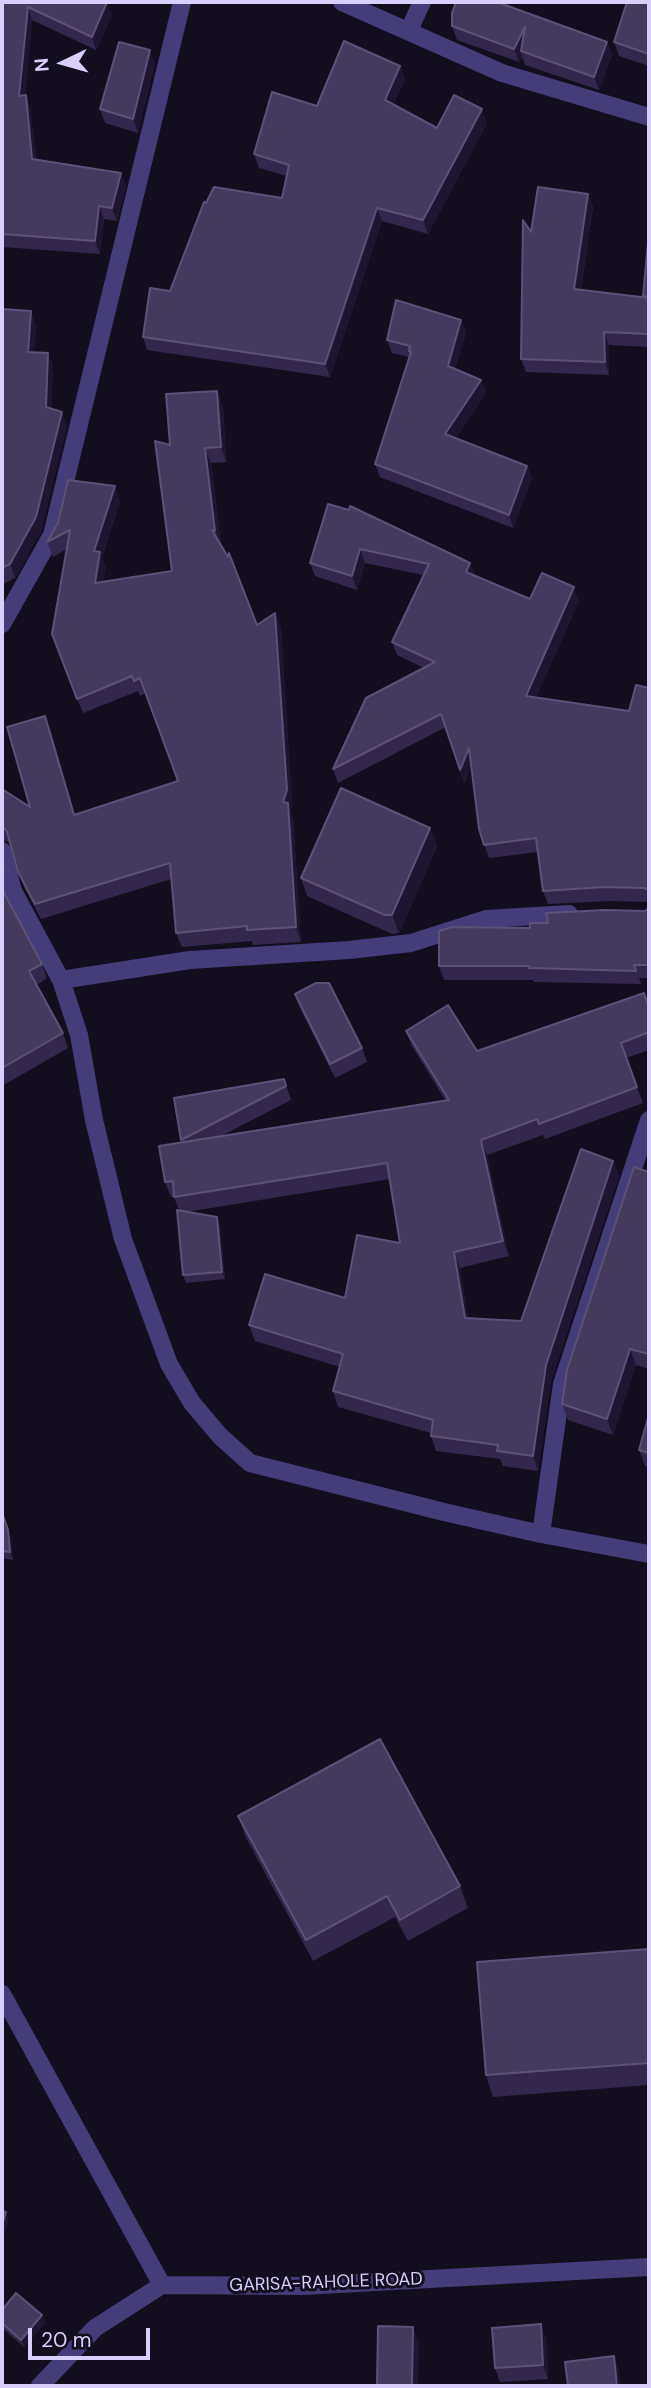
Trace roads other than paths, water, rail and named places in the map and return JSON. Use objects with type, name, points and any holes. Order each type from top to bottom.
[{"type":"street","points":[[2,624],[52,535],[181,2]]},
{"type":"street","points":[[342,2],[502,72],[649,117]]},
{"type":"street","points":[[409,30],[422,2]]},
{"type":"street","points":[[2,851],[12,891],[61,980],[79,1035],[94,1120],[123,1239],[169,1364],[192,1403],[220,1436],[250,1463],[541,1534],[649,1554]]},
{"type":"street","points":[[61,980],[190,960],[349,950],[411,943],[486,919],[583,914]]},
{"type":"street","points":[[541,1534],[562,1384],[649,1120]]},
{"type":"street","points":[[2,1994],[162,2285],[95,2328],[40,2386]]},
{"type":"street","name":"GARISA-RAHOLE ROAD","points":[[162,2285],[302,2286],[649,2267]]}]
